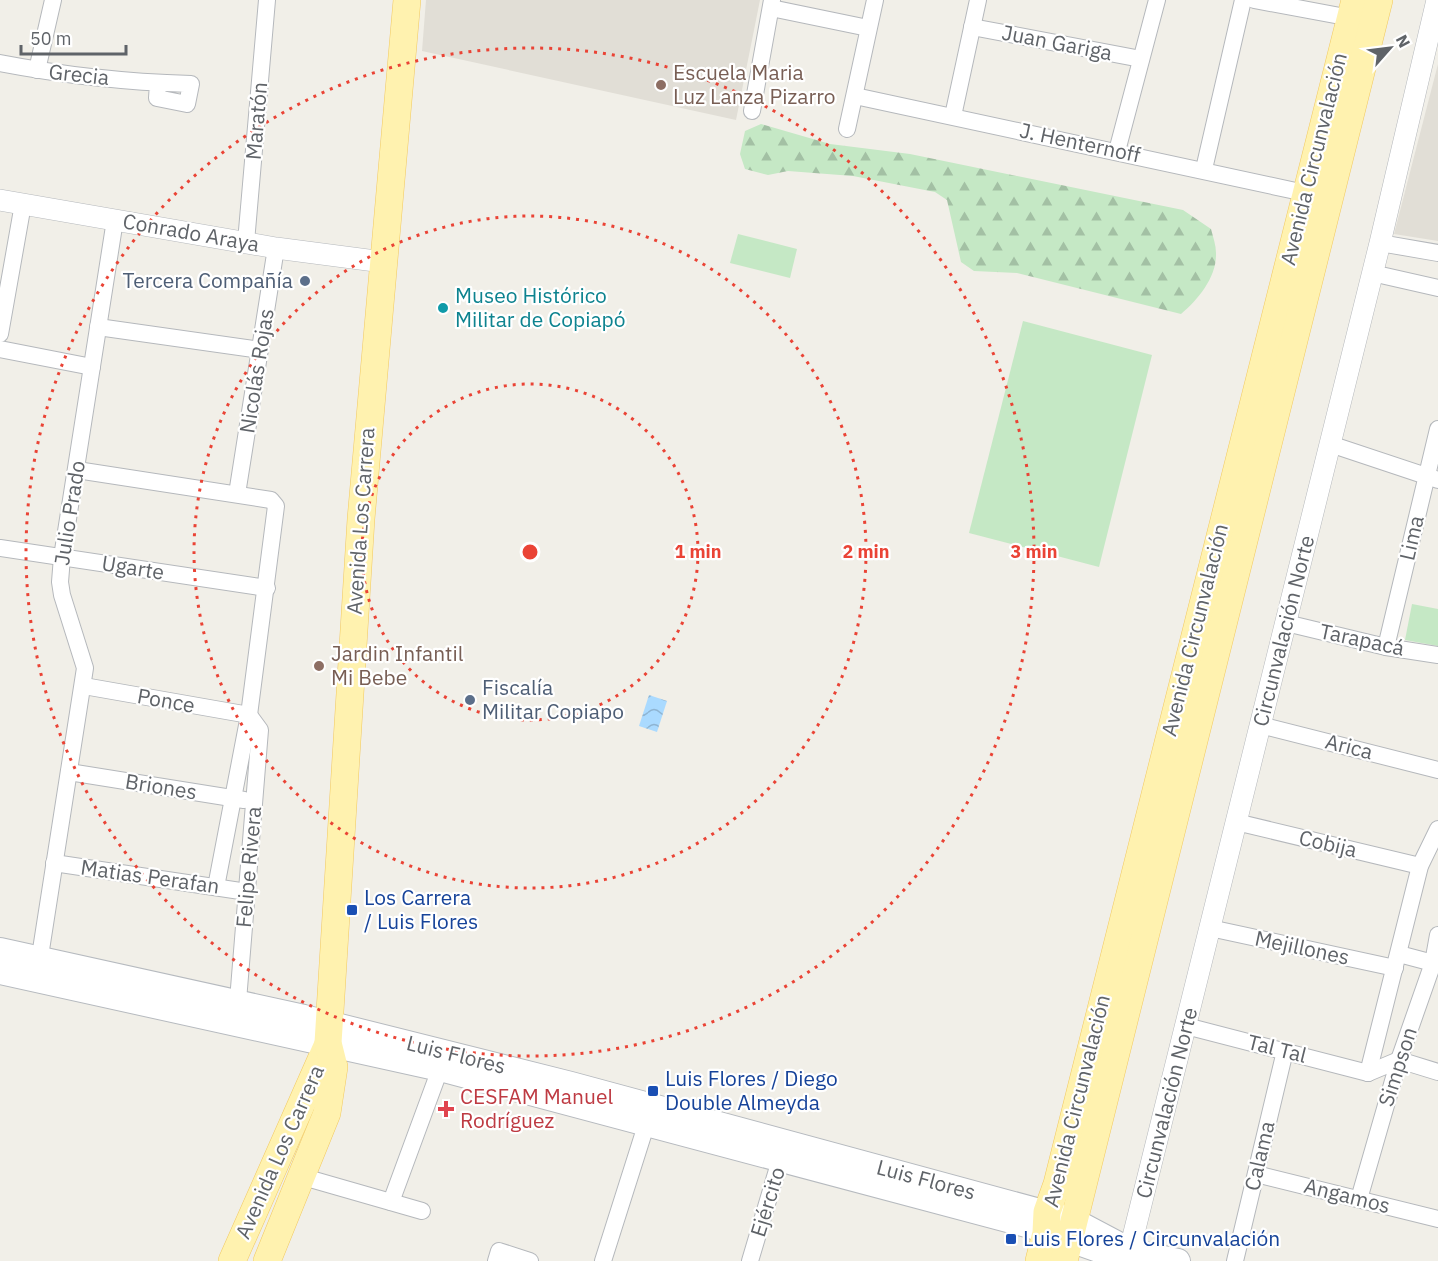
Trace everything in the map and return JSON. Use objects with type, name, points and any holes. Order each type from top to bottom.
[{"type":"main road","name":"Avenida Los Carrera","points":[[267,1261],[327,1113],[334,1067],[329,1034],[355,595],[407,0]]},
{"type":"main road","name":"Avenida Circunvalación","points":[[1039,1261],[1060,1233],[1379,0]]},
{"type":"main road","name":"Avenida Circunvalación","points":[[1060,1233],[1060,1172],[1353,9]]},
{"type":"main road","name":"Luis Flores","points":[[0,950],[38,970]]},
{"type":"main road","name":"Luis Flores","points":[[0,972],[38,970],[329,1034],[650,1114],[783,1151],[1060,1233],[1104,1252],[1178,1261]]},
{"type":"main road","name":"Avenida Los Carrera","points":[[232,1261],[329,1034]]},
{"type":"main road","name":"Luis Flores","points":[[329,1034],[440,1069],[650,1114]]},
{"type":"street","points":[[37,70],[53,0]]},
{"type":"street","name":"Maratón","points":[[246,242],[267,0]]},
{"type":"street","points":[[847,129],[875,0]]},
{"type":"street","points":[[952,116],[978,0]]},
{"type":"street","points":[[1117,151],[1157,0]]},
{"type":"street","points":[[1204,169],[1242,0]]},
{"type":"street","points":[[1254,0],[1353,9]]},
{"type":"street","name":"Circunvalación Norte","points":[[1129,1256],[1380,243],[1437,0]]},
{"type":"street","points":[[752,111],[772,4],[868,28]]},
{"type":"street","name":"Juan Gariga","points":[[972,27],[1141,59]]},
{"type":"street","name":"Grecia","points":[[0,63],[37,70],[158,83]]},
{"type":"street","name":"J. Henternoff","points":[[855,96],[1204,169],[1305,193]]},
{"type":"street","name":"Conrado Araya","points":[[0,200],[276,248],[383,262]]},
{"type":"street","points":[[0,334],[23,204]]},
{"type":"street","name":"Julio Prado","points":[[38,970],[84,686],[82,653],[60,582],[62,557],[115,220]]},
{"type":"street","points":[[1380,243],[1438,253]]},
{"type":"street","name":"Nicolás Rojas","points":[[237,494],[276,248]]},
{"type":"street","points":[[1372,273],[1438,288]]},
{"type":"street","points":[[98,327],[260,350]]},
{"type":"street","points":[[0,349],[92,367]]},
{"type":"street","name":"Lima","points":[[1386,647],[1432,478],[1438,429]]},
{"type":"street","points":[[1330,444],[1432,478]]},
{"type":"street","points":[[77,470],[237,494]]},
{"type":"street","name":"Felipe Rivera","points":[[216,887],[249,715],[277,509],[271,500],[237,494]]},
{"type":"street","name":"Ugarte","points":[[0,548],[267,588]]},
{"type":"street","name":"Tarapacá","points":[[1286,623],[1386,647],[1438,656]]},
{"type":"street","name":"Ponce","points":[[84,686],[249,715]]},
{"type":"street","name":"Felipe Rivera","points":[[237,1013],[260,730],[249,715]]},
{"type":"street","name":"Arica","points":[[1260,725],[1438,770]]},
{"type":"street","name":"Briones","points":[[69,772],[254,801]]},
{"type":"street","name":"Cobija","points":[[1236,822],[1420,866]]},
{"type":"street","name":"Simpson","points":[[1368,1073],[1420,866],[1438,829]]},
{"type":"street","name":"Matias Perafan","points":[[54,863],[247,891]]},
{"type":"street","name":"Mejillones","points":[[1210,928],[1397,961],[1436,950]]},
{"type":"street","name":"Simpson","points":[[1359,1199],[1399,1060],[1436,950]]},
{"type":"street","name":"Tal Tal","points":[[1185,1026],[1368,1073]]},
{"type":"street","name":"Calama","points":[[1235,1261],[1285,1051]]},
{"type":"street","points":[[1368,1073],[1399,1060],[1438,1072]]},
{"type":"street","points":[[391,1202],[440,1069]]},
{"type":"street","points":[[603,1261],[650,1114]]},
{"type":"street","name":"Ejército","points":[[750,1261],[783,1151]]},
{"type":"street","name":"Angamos","points":[[1256,1174],[1438,1219]]},
{"type":"street","points":[[300,1176],[422,1211]]},
{"type":"street","points":[[496,1261],[499,1251],[530,1261]]},
{"type":"shaded area","name":"Escuela Maria Luz Lanza Pizarro","points":[[426,0],[760,0],[736,120],[422,51]]},
{"type":"shaded area","points":[[1438,64],[1438,241],[1394,234]]},
{"type":"green space","points":[[761,124],[830,144],[910,154],[1183,210],[1211,229],[1216,250],[1213,271],[1200,295],[1181,314],[1017,273],[974,271],[961,262],[947,200],[935,192],[853,176],[788,171],[768,175],[745,169],[740,154],[745,131]]},
{"type":"green space","points":[[738,234],[797,249],[790,278],[730,263]]},
{"type":"green space","points":[[1023,321],[1152,355],[1099,567],[969,533]]},
{"type":"green space","points":[[1412,604],[1438,609],[1438,646],[1405,640]]},
{"type":"water","points":[[649,695],[667,701],[657,732],[639,726]]},
{"type":"place","name":"Escuela Maria Luz Lanza Pizarro","points":[[661,85]]},
{"type":"place","name":"Tercera Compañía","points":[[305,281]]},
{"type":"place","name":"Museo Histórico Militar de Copiapó","points":[[443,308]]},
{"type":"place","name":"Jardin Infantil Mi Bebe","points":[[319,666]]},
{"type":"place","name":"Fiscalía Militar Copiapo","points":[[470,700]]},
{"type":"place","name":"Los Carrera / Luis Flores","points":[[352,910]]},
{"type":"place","name":"Luis Flores / Diego Double Almeyda","points":[[653,1091]]},
{"type":"place","name":"CESFAM Manuel Rodríguez","points":[[446,1109]]},
{"type":"place","name":"Luis Flores / Circunvalación","points":[[1011,1239]]}]
